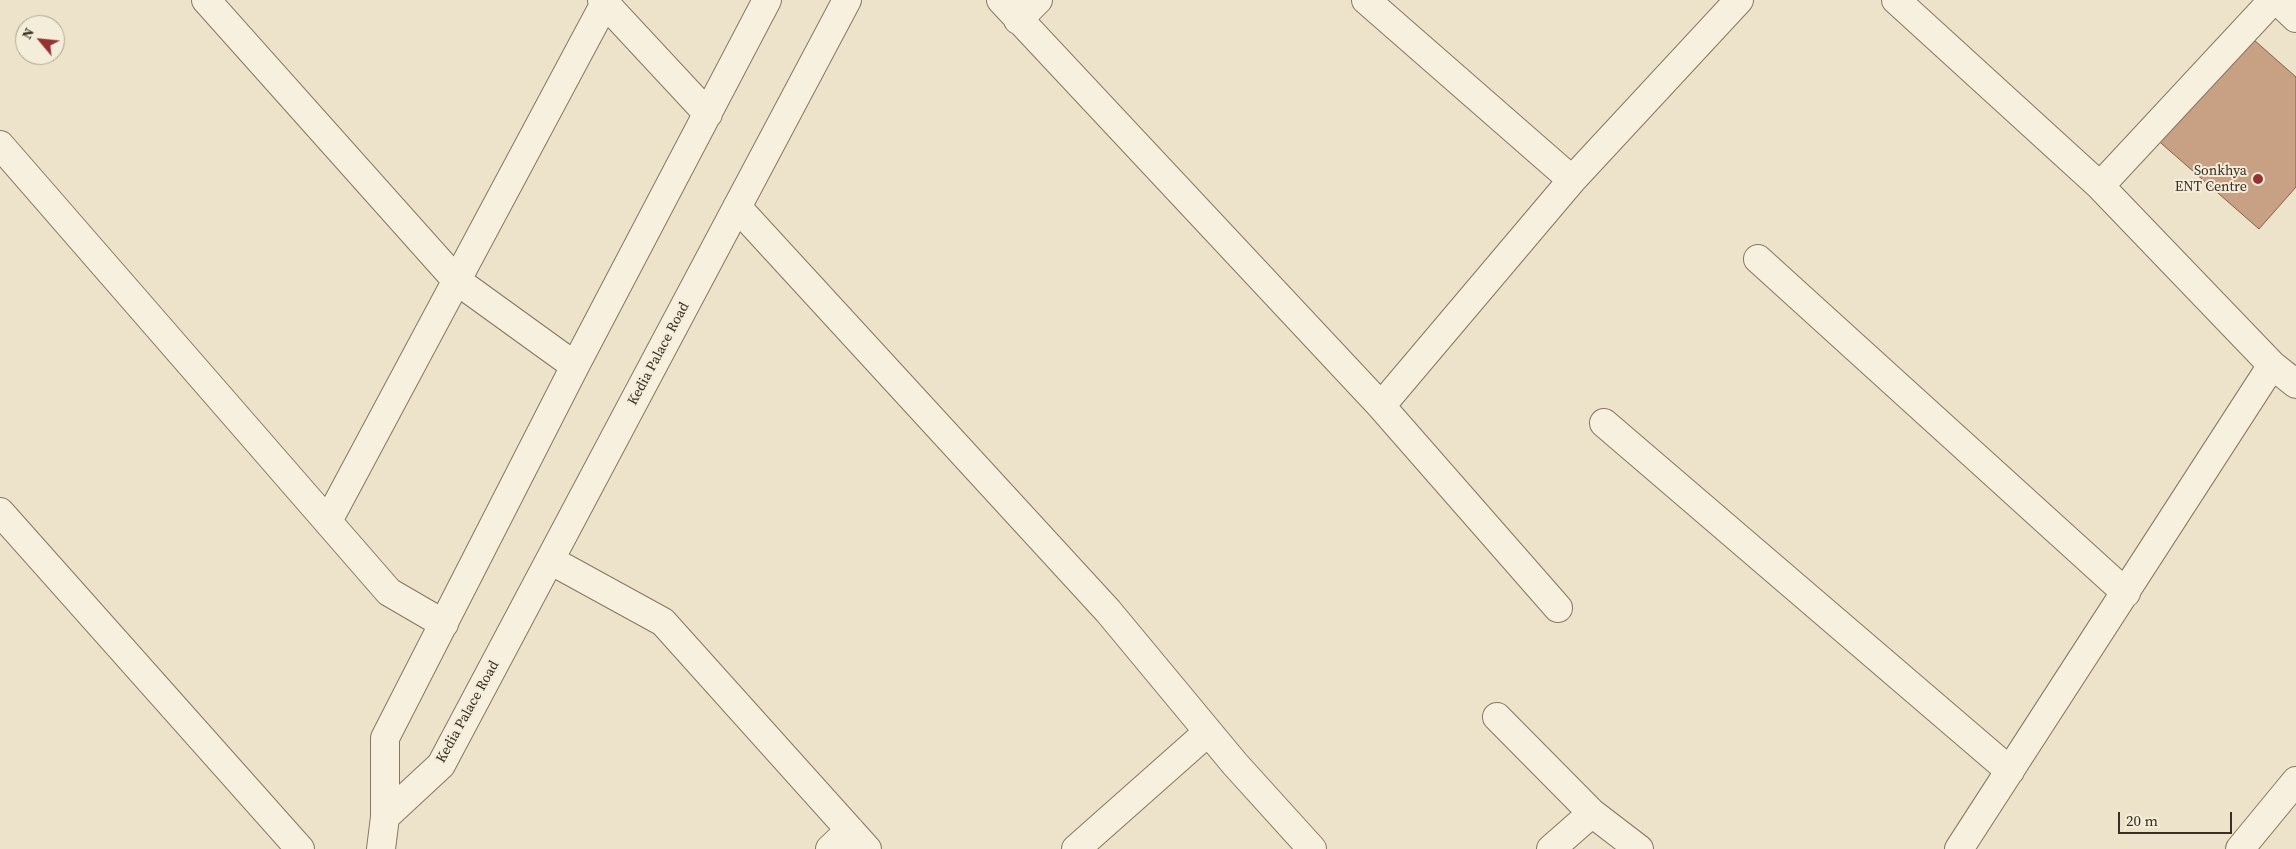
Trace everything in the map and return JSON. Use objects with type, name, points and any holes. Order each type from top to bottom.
[{"type":"street","points":[[206,0],[456,280],[575,366]]},
{"type":"street","points":[[381,849],[385,817],[386,738],[575,366],[767,0]]},
{"type":"street","name":"Kedia Palace Road","points":[[385,817],[441,765],[847,0]]},
{"type":"street","points":[[1038,0],[1010,10],[1382,406],[1558,608]]},
{"type":"street","points":[[1366,0],[1572,180]]},
{"type":"street","points":[[1382,406],[1572,180],[1739,0]]},
{"type":"street","points":[[1896,0],[2100,186],[2272,365],[2296,384]]},
{"type":"street","points":[[2100,186],[2273,0]]},
{"type":"street","points":[[2277,0],[2296,18]]},
{"type":"street","points":[[328,521],[604,1],[708,114]]},
{"type":"street","points":[[0,145],[389,592],[444,624]]},
{"type":"street","points":[[736,208],[1108,611],[1208,732],[1312,849]]},
{"type":"street","points":[[1758,260],[2126,593]]},
{"type":"street","points":[[1959,849],[2272,365]]},
{"type":"street","points":[[1604,423],[2010,770]]},
{"type":"street","points":[[0,512],[300,849]]},
{"type":"street","points":[[550,560],[662,622],[859,839],[830,849]]},
{"type":"street","points":[[1497,717],[1592,812],[1639,849]]},
{"type":"street","points":[[1076,849],[1208,732]]},
{"type":"street","points":[[2240,849],[2296,781]]},
{"type":"street","points":[[1551,849],[1592,812]]},
{"type":"building","points":[[2245,32],[2296,77],[2296,187],[2259,229],[2154,137]]},
{"type":"place","name":"Sonkhya ENT Centre","points":[[2258,179]]}]
